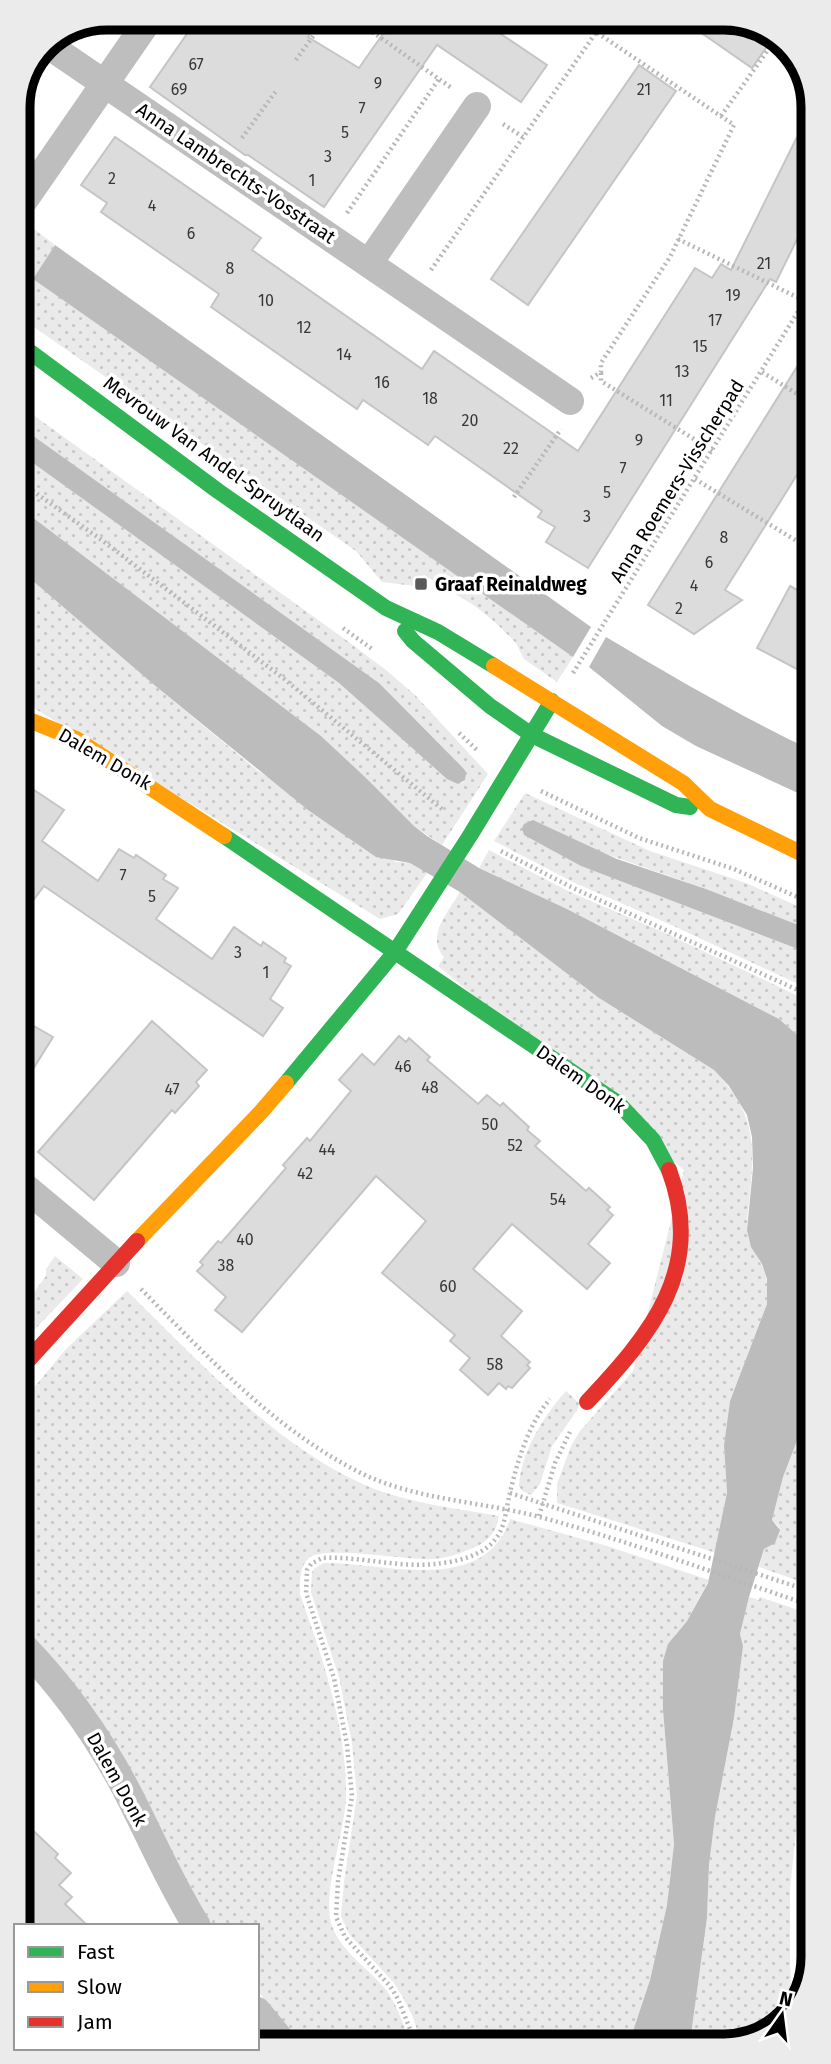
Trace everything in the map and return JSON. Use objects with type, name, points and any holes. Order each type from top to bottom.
[{"type":"street","points":[[30,191],[142,30]]},
{"type":"street","name":"Anna Lambrechts-Vosstraat","points":[[55,50],[570,401]]},
{"type":"street","points":[[369,263],[477,106]]},
{"type":"street","name":"Mevrouw Van Andel-Spruytlaan","points":[[30,352],[218,491],[386,608],[438,632],[552,701],[683,783],[710,809],[801,853]]},
{"type":"street","name":"Mevrouw Van Andel-Spruytlaan","points":[[386,608],[413,641],[490,706],[533,735],[676,805],[710,809]]},
{"type":"street","points":[[30,1358],[116,1263],[261,1112],[395,952],[439,886],[552,701]]},
{"type":"street","name":"Dalem Donk","points":[[30,721],[94,748],[618,1102],[640,1124],[658,1148],[671,1175],[679,1205],[682,1235],[679,1261],[673,1286],[648,1332],[587,1402]]},
{"type":"street","points":[[30,1191],[116,1263]]},
{"type":"street","name":"Dalem Donk","points":[[30,1655],[64,1695],[112,1764],[196,1924]]},
{"type":"street","points":[[259,2013],[276,2034]]},
{"type":"path","points":[[296,60],[317,30]]},
{"type":"path","points":[[362,30],[374,33],[523,137]]},
{"type":"path","points":[[414,295],[597,31],[734,125],[670,257],[601,363],[601,381],[713,451]]},
{"type":"path","points":[[721,117],[771,46]]},
{"type":"path","points":[[331,237],[439,79]]},
{"type":"path","points":[[224,165],[276,91]]},
{"type":"path","points":[[678,239],[801,299]]},
{"type":"path","name":"Anna Roemers-Visscherpad","points":[[567,683],[801,309]]},
{"type":"path","points":[[514,497],[566,421],[570,401],[581,385],[601,372]]},
{"type":"path","points":[[762,372],[801,396]]},
{"type":"path","points":[[695,479],[801,544]]},
{"type":"path","points":[[30,489],[283,678],[471,834],[551,877],[801,991]]},
{"type":"path","points":[[116,1263],[192,1341],[263,1408],[315,1448],[358,1472],[394,1485],[539,1517],[801,1602]]},
{"type":"path","points":[[412,2034],[390,1986],[345,1937],[338,1925],[335,1906],[352,1796],[350,1765],[334,1678],[306,1593],[305,1581],[311,1564],[322,1558],[431,1565],[472,1555],[491,1545],[501,1532],[520,1453],[540,1411],[557,1392]]},
{"type":"path","points":[[539,1517],[555,1463],[587,1402]]},
{"type":"path","points":[[510,1493],[801,1588]]},
{"type":"shaded area","points":[[30,226],[55,245],[34,279],[573,657],[557,682],[524,659],[516,643],[475,606],[424,575],[415,586],[382,582],[356,551],[30,324]]},
{"type":"shaded area","points":[[55,245],[591,627],[573,657],[33,279]]},
{"type":"shaded area","points":[[30,413],[346,640],[415,695],[488,774],[442,845],[414,826],[321,736],[30,515],[30,461],[339,683],[438,771],[462,783],[465,780],[379,683],[30,434]]},
{"type":"shaded area","points":[[30,434],[379,683],[463,768],[466,772],[465,780],[458,784],[447,779],[339,683],[30,461]]},
{"type":"shaded area","points":[[30,515],[321,736],[427,836],[479,868],[567,909],[779,1019],[801,1038],[801,1430],[783,1477],[772,1520],[780,1530],[775,1543],[764,1549],[740,1634],[743,1646],[734,1718],[715,1817],[709,1865],[707,1918],[691,2034],[632,2034],[650,1980],[667,1905],[674,1844],[663,1710],[663,1661],[668,1644],[687,1621],[708,1583],[727,1493],[724,1445],[730,1401],[767,1304],[767,1279],[762,1264],[751,1247],[747,1230],[753,1168],[752,1137],[747,1115],[729,1086],[714,1070],[599,998],[460,892],[410,863],[376,857],[308,810],[153,684],[30,578]]},
{"type":"shaded area","points":[[30,578],[257,770],[396,862],[411,863],[428,872],[398,914],[380,919],[30,706]]},
{"type":"shaded area","points":[[606,637],[707,696],[801,745],[801,794],[696,746],[662,726],[589,667]]},
{"type":"shaded area","points":[[525,793],[650,851],[746,883],[801,908],[801,926],[592,849],[581,866],[801,950],[801,985],[575,883],[494,841]]},
{"type":"shaded area","points":[[533,820],[617,859],[706,889],[801,926],[801,950],[581,866],[524,835],[524,824]]},
{"type":"shaded area","points":[[489,850],[570,892],[663,932],[801,997],[801,1038],[779,1019],[567,909],[479,868]]},
{"type":"shaded area","points":[[460,892],[599,998],[714,1070],[737,1099],[744,1113],[749,1127],[752,1157],[748,1232],[766,1277],[767,1304],[730,1401],[724,1445],[727,1493],[716,1553],[557,1503],[557,1484],[571,1446],[580,1431],[633,1371],[684,1170],[438,966],[444,957],[437,941],[438,932]]},
{"type":"shaded area","points":[[55,1256],[83,1279],[30,1335],[30,1298],[46,1276],[46,1269]]},
{"type":"shaded area","points":[[127,1291],[238,1398],[300,1448],[332,1468],[365,1485],[397,1496],[499,1516],[489,1538],[480,1545],[455,1555],[420,1559],[348,1553],[318,1554],[309,1558],[301,1575],[300,1594],[332,1693],[345,1769],[345,1810],[330,1897],[332,1926],[349,1953],[387,1991],[398,2010],[406,2034],[294,2034],[259,1992],[259,1924],[212,1924],[68,1677],[30,1634],[30,1392],[66,1349]]},
{"type":"shaded area","points":[[566,1391],[579,1403],[578,1409],[552,1446],[540,1484],[531,1495],[522,1491],[519,1486],[524,1460],[542,1423]]},
{"type":"shaded area","points":[[801,1430],[801,1582],[759,1567],[764,1549],[779,1527],[772,1520],[783,1477]]},
{"type":"shaded area","points":[[510,1519],[604,1545],[709,1580],[663,1661],[663,1710],[674,1844],[667,1905],[650,1980],[632,2034],[419,2034],[412,2015],[394,1983],[349,1934],[341,1916],[357,1796],[352,1743],[339,1677],[311,1592],[312,1572],[324,1563],[429,1570],[455,1567],[478,1559],[497,1543]]},
{"type":"shaded area","points":[[749,1597],[759,1600],[760,1597],[801,1611],[801,1794],[790,1889],[791,1995],[779,2012],[749,2030],[739,2033],[691,2034],[707,1918],[709,1865],[715,1817],[734,1718],[743,1646],[740,1634]]},
{"type":"building","points":[[190,30],[313,30],[308,37],[359,68],[386,30],[495,30],[547,65],[521,102],[437,45],[324,207],[150,87]]},
{"type":"building","points":[[697,30],[739,31],[763,40],[769,44],[752,68]]},
{"type":"building","points":[[639,65],[676,91],[528,305],[491,279]]},
{"type":"building","points":[[801,129],[801,231],[776,282],[770,279],[588,568],[546,542],[555,527],[538,517],[542,511],[435,436],[428,445],[363,400],[357,409],[211,307],[219,294],[101,212],[107,203],[81,185],[115,137],[261,238],[252,250],[422,369],[434,351],[578,451],[695,268],[712,278],[721,264],[731,270]]},
{"type":"building","points":[[801,360],[801,468],[725,590],[742,600],[694,634],[648,605]]},
{"type":"building","points":[[790,586],[801,592],[801,671],[757,648]]},
{"type":"building","points":[[30,787],[64,810],[42,841],[98,881],[119,849],[134,858],[136,855],[166,875],[163,879],[178,888],[156,919],[212,959],[234,927],[261,946],[263,942],[286,958],[284,962],[291,966],[270,999],[283,1008],[263,1036],[44,886],[30,905]]},
{"type":"building","points":[[152,1021],[207,1070],[196,1082],[199,1086],[175,1113],[172,1110],[94,1200],[38,1152]]},
{"type":"building","points":[[30,1024],[53,1037],[30,1074]]},
{"type":"building","points":[[399,1036],[406,1042],[409,1038],[430,1057],[427,1060],[478,1104],[487,1095],[500,1106],[503,1103],[540,1141],[535,1146],[586,1191],[589,1188],[610,1207],[607,1210],[613,1215],[588,1244],[610,1263],[587,1289],[512,1224],[473,1269],[522,1311],[501,1336],[530,1362],[527,1365],[530,1368],[512,1388],[508,1386],[506,1389],[499,1383],[488,1395],[460,1370],[470,1358],[450,1341],[455,1335],[382,1273],[426,1221],[376,1176],[242,1332],[215,1310],[226,1297],[197,1271],[203,1265],[200,1262],[218,1241],[221,1243],[286,1168],[283,1165],[307,1138],[310,1141],[351,1091],[339,1080],[362,1054],[374,1065]]},
{"type":"building","points":[[30,1828],[58,1854],[55,1858],[71,1873],[59,1885],[72,1897],[65,1904],[86,1924],[30,1924]]},
{"type":"traffic: fast","points":[[30,352],[218,491],[386,608],[438,632],[494,666]]},
{"type":"traffic: fast","points":[[405,631],[413,641],[490,706],[532,735],[676,805],[690,807]]},
{"type":"traffic: fast","points":[[286,1083],[395,952],[552,701]]},
{"type":"traffic: fast","points":[[224,836],[618,1103],[653,1140],[669,1170]]},
{"type":"traffic: slow","points":[[494,666],[683,783],[710,809],[801,853]]},
{"type":"traffic: slow","points":[[30,720],[76,739],[224,836]]},
{"type":"traffic: slow","points":[[137,1241],[286,1083]]},
{"type":"traffic: jam","points":[[587,1402],[632,1351],[666,1298],[676,1269],[681,1238],[679,1206],[669,1170]]},
{"type":"traffic: jam","points":[[30,1358],[137,1241]]},
{"type":"place","name":"Graaf Reinaldweg","points":[[421,584]]}]
